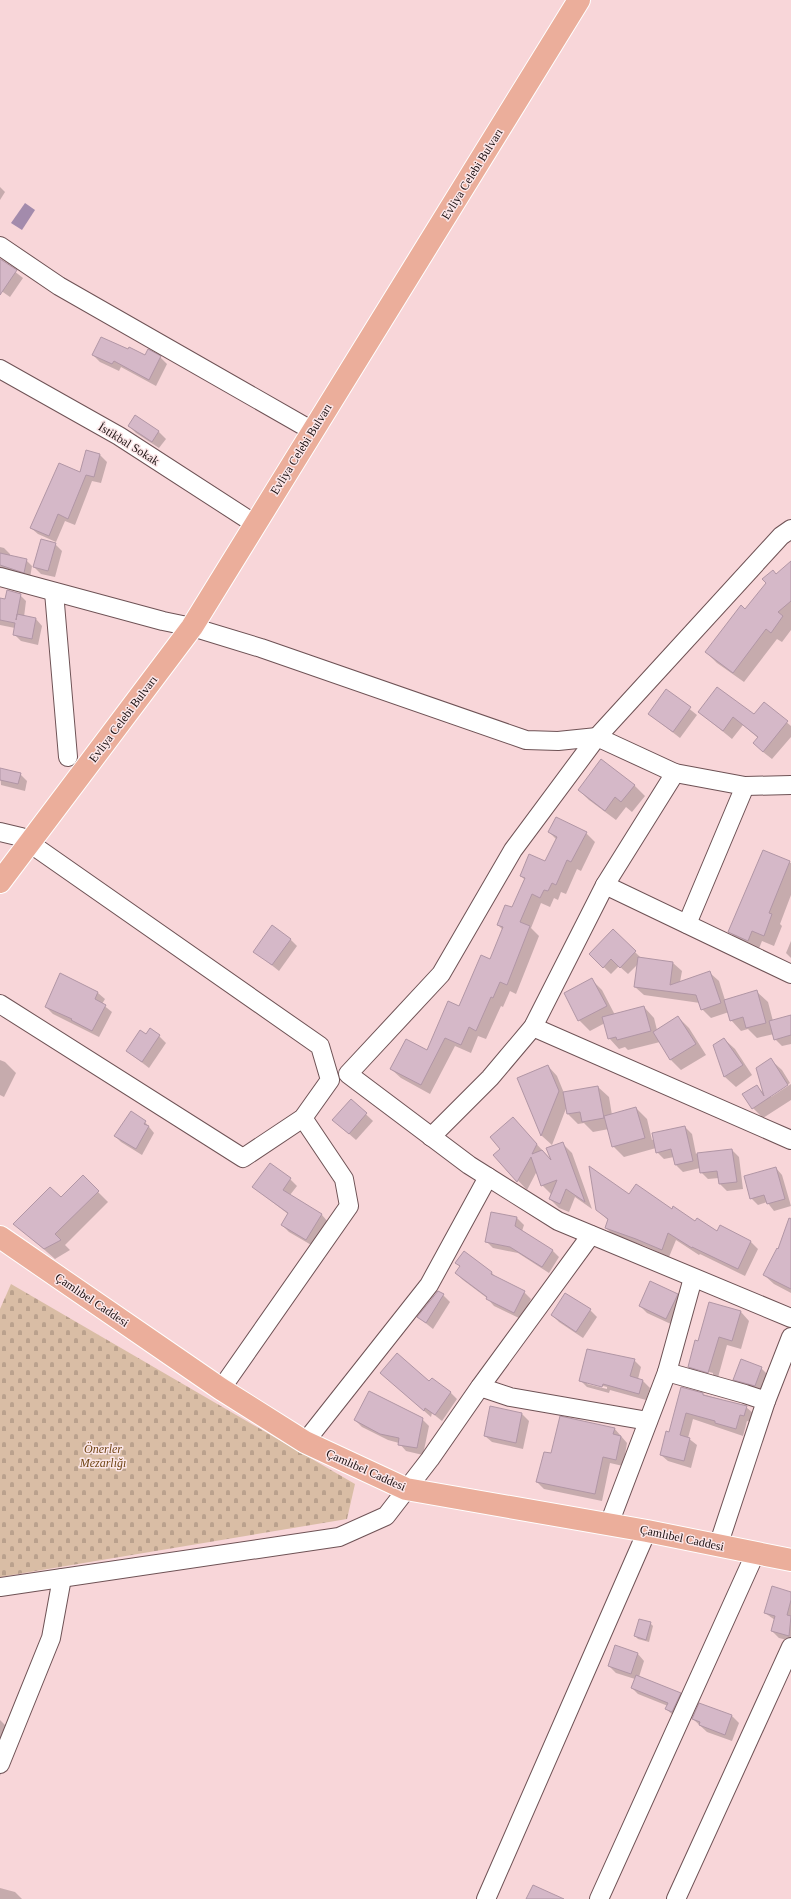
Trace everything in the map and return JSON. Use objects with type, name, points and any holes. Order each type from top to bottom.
[{"type":"main road","name":"Evliya Celebi Bulvarı","points":[[0,882],[192,627],[579,0]]},
{"type":"main road","name":"Çamlıbel Caddesi","points":[[0,1237],[221,1389],[305,1442],[406,1489],[647,1531],[755,1554],[791,1560]]},
{"type":"street","points":[[0,246],[59,286],[304,426]]},
{"type":"street","name":"İstikbal Sokak","points":[[0,369],[119,436],[255,524]]},
{"type":"street","points":[[791,529],[781,536],[596,736],[512,850],[441,974],[348,1074],[431,1137],[488,1177],[558,1221],[791,1318]]},
{"type":"street","points":[[0,577],[163,621],[192,627],[261,648],[526,740],[558,741],[596,736],[675,773],[745,786],[791,785]]},
{"type":"street","points":[[54,592],[68,757]]},
{"type":"street","points":[[431,1137],[490,1078],[533,1027],[605,884],[675,773]]},
{"type":"street","points":[[687,924],[745,786]]},
{"type":"street","points":[[0,832],[21,837],[30,843],[320,1046],[330,1080],[302,1118],[243,1158],[0,1004]]},
{"type":"street","points":[[605,884],[791,974]]},
{"type":"street","points":[[533,1027],[791,1140]]},
{"type":"street","points":[[221,1389],[349,1206],[344,1179],[302,1118]]},
{"type":"street","points":[[305,1442],[428,1285],[488,1177]]},
{"type":"street","points":[[0,1587],[338,1537],[386,1516],[430,1459],[480,1387],[591,1235]]},
{"type":"street","points":[[609,1524],[667,1372],[693,1278]]},
{"type":"street","points":[[718,1546],[766,1401],[791,1337]]},
{"type":"street","points":[[667,1372],[766,1401]]},
{"type":"street","points":[[480,1387],[510,1397],[648,1421]]},
{"type":"street","points":[[486,1899],[647,1531]]},
{"type":"street","points":[[599,1899],[755,1554]]},
{"type":"street","points":[[0,1764],[51,1638],[62,1578]]},
{"type":"street","points":[[676,1899],[791,1648]]},
{"type":"green space","name":"Önerler Mezarlığı","points":[[11,1284],[355,1484],[347,1519],[0,1577],[0,1309]]},
{"type":"shaded area","points":[[25,203],[35,210],[22,230],[11,223]]},
{"type":"building","points":[[0,259],[17,270],[0,295]]},
{"type":"building","points":[[101,337],[128,349],[129,347],[145,355],[148,349],[161,356],[149,380],[114,361],[112,364],[92,355]]},
{"type":"building","points":[[135,415],[159,431],[152,442],[128,426]]},
{"type":"building","points":[[86,450],[100,454],[94,477],[86,475],[68,519],[58,514],[49,536],[30,528],[59,463],[80,472]]},
{"type":"building","points":[[41,539],[56,543],[48,571],[33,567]]},
{"type":"building","points":[[0,553],[27,559],[24,573],[0,565]]},
{"type":"building","points":[[791,561],[791,601],[778,612],[783,616],[771,633],[766,629],[733,673],[705,652],[741,605],[745,609],[766,583],[762,579],[773,570],[776,574]]},
{"type":"building","points":[[7,590],[21,594],[17,614],[36,618],[32,639],[13,635],[15,623],[0,620],[0,598],[5,599]]},
{"type":"building","points":[[717,687],[754,714],[764,702],[788,721],[763,752],[753,743],[758,737],[733,717],[723,731],[698,712]]},
{"type":"building","points":[[666,689],[691,707],[673,732],[648,714]]},
{"type":"building","points":[[601,759],[635,785],[621,802],[615,797],[605,811],[578,790]]},
{"type":"building","points":[[0,768],[21,773],[18,784],[0,780]]},
{"type":"building","points":[[556,817],[587,832],[571,862],[567,860],[556,885],[552,883],[548,891],[544,890],[540,898],[532,894],[520,922],[530,926],[507,985],[500,982],[493,998],[491,997],[476,1031],[469,1027],[461,1045],[445,1038],[421,1085],[390,1069],[406,1039],[427,1050],[448,1001],[459,1006],[481,955],[490,959],[503,927],[497,925],[505,905],[512,907],[525,878],[520,876],[529,854],[545,861],[557,837],[548,832]]},
{"type":"building","points":[[763,850],[790,861],[769,913],[772,914],[764,936],[752,931],[748,941],[728,932]]},
{"type":"building","points":[[272,925],[291,939],[272,965],[253,952]]},
{"type":"building","points":[[613,929],[636,951],[620,968],[611,959],[603,968],[589,954]]},
{"type":"building","points":[[638,957],[673,962],[670,985],[710,971],[721,1003],[701,1010],[696,995],[634,987]]},
{"type":"building","points":[[60,973],[98,992],[95,999],[106,1005],[92,1031],[71,1020],[72,1019],[45,1007]]},
{"type":"building","points":[[592,978],[607,1006],[578,1021],[564,993]]},
{"type":"building","points":[[757,990],[766,1023],[746,1028],[743,1017],[730,1021],[724,1000]]},
{"type":"building","points":[[644,1006],[651,1031],[617,1040],[616,1037],[608,1039],[602,1017]]},
{"type":"building","points":[[791,1015],[791,1035],[774,1040],[769,1021]]},
{"type":"building","points":[[678,1016],[696,1044],[670,1060],[653,1032]]},
{"type":"building","points":[[150,1028],[160,1035],[142,1062],[126,1051],[140,1030],[146,1034]]},
{"type":"building","points":[[724,1038],[743,1065],[724,1077],[713,1045]]},
{"type":"building","points":[[771,1058],[788,1085],[752,1109],[742,1094],[757,1085],[764,1096],[756,1068]]},
{"type":"building","points":[[548,1065],[559,1091],[541,1136],[517,1078]]},
{"type":"building","points":[[598,1086],[604,1118],[582,1122],[580,1112],[567,1114],[563,1092]]},
{"type":"building","points":[[351,1099],[367,1113],[349,1134],[332,1120]]},
{"type":"building","points":[[636,1107],[645,1138],[612,1147],[604,1116]]},
{"type":"building","points":[[131,1111],[146,1121],[144,1124],[149,1126],[136,1149],[114,1136]]},
{"type":"building","points":[[513,1117],[537,1144],[532,1154],[542,1150],[551,1160],[546,1148],[563,1142],[585,1202],[566,1189],[560,1204],[549,1199],[557,1180],[541,1186],[531,1157],[517,1182],[493,1155],[500,1149],[490,1137]]},
{"type":"building","points":[[685,1126],[693,1161],[675,1165],[671,1149],[656,1153],[652,1133]]},
{"type":"building","points":[[732,1149],[737,1182],[719,1184],[717,1171],[700,1173],[697,1153]]},
{"type":"building","points":[[270,1163],[291,1178],[283,1190],[322,1214],[306,1240],[281,1225],[288,1213],[252,1187]]},
{"type":"building","points":[[589,1166],[629,1194],[636,1184],[672,1209],[673,1206],[695,1221],[697,1218],[717,1231],[720,1225],[751,1241],[738,1269],[692,1248],[668,1233],[662,1250],[605,1228],[608,1219],[596,1210]]},
{"type":"building","points":[[776,1167],[785,1199],[767,1204],[764,1195],[750,1199],[744,1176]]},
{"type":"building","points":[[83,1175],[99,1191],[55,1234],[61,1240],[44,1249],[13,1224],[50,1187],[61,1197]]},
{"type":"building","points":[[491,1212],[517,1217],[515,1226],[553,1250],[542,1267],[510,1247],[485,1242]]},
{"type":"building","points":[[789,1218],[791,1219],[791,1289],[763,1275],[777,1248],[778,1249]]},
{"type":"building","points":[[464,1251],[492,1272],[491,1274],[525,1291],[514,1313],[486,1299],[487,1297],[455,1273],[460,1266],[455,1263]]},
{"type":"building","points":[[650,1281],[678,1294],[666,1319],[639,1306]]},
{"type":"building","points":[[438,1291],[444,1294],[426,1323],[417,1317]]},
{"type":"building","points":[[565,1293],[591,1309],[576,1332],[551,1315]]},
{"type":"building","points":[[709,1302],[741,1311],[732,1341],[719,1337],[708,1373],[688,1367],[695,1340],[698,1341]]},
{"type":"building","points":[[587,1349],[635,1359],[630,1376],[643,1380],[639,1394],[603,1384],[602,1387],[579,1381]]},
{"type":"building","points":[[397,1353],[429,1381],[432,1378],[451,1392],[435,1415],[425,1408],[424,1411],[380,1373]]},
{"type":"building","points":[[741,1359],[762,1367],[755,1386],[733,1380]]},
{"type":"building","points":[[681,1387],[703,1393],[703,1395],[747,1406],[744,1416],[740,1415],[736,1429],[715,1423],[715,1421],[686,1413],[680,1435],[690,1438],[684,1461],[660,1455],[666,1431],[669,1432]]},
{"type":"building","points":[[369,1391],[423,1418],[417,1448],[398,1445],[399,1438],[380,1434],[354,1420]]},
{"type":"building","points":[[490,1406],[522,1413],[516,1443],[484,1436]]},
{"type":"building","points":[[560,1416],[615,1428],[613,1434],[621,1436],[616,1460],[603,1457],[595,1494],[536,1482],[544,1452],[551,1453]]},
{"type":"building","points":[[772,1586],[791,1592],[791,1600],[787,1615],[791,1616],[789,1636],[771,1631],[775,1616],[764,1613]]},
{"type":"building","points":[[639,1619],[651,1622],[646,1640],[634,1636]]},
{"type":"building","points":[[615,1645],[638,1653],[631,1674],[608,1666]]},
{"type":"building","points":[[636,1675],[681,1693],[672,1712],[665,1709],[668,1703],[631,1688]]},
{"type":"building","points":[[699,1703],[732,1715],[725,1735],[699,1725],[700,1722],[692,1719]]},
{"type":"building","points":[[533,1885],[564,1899],[526,1899]]}]
